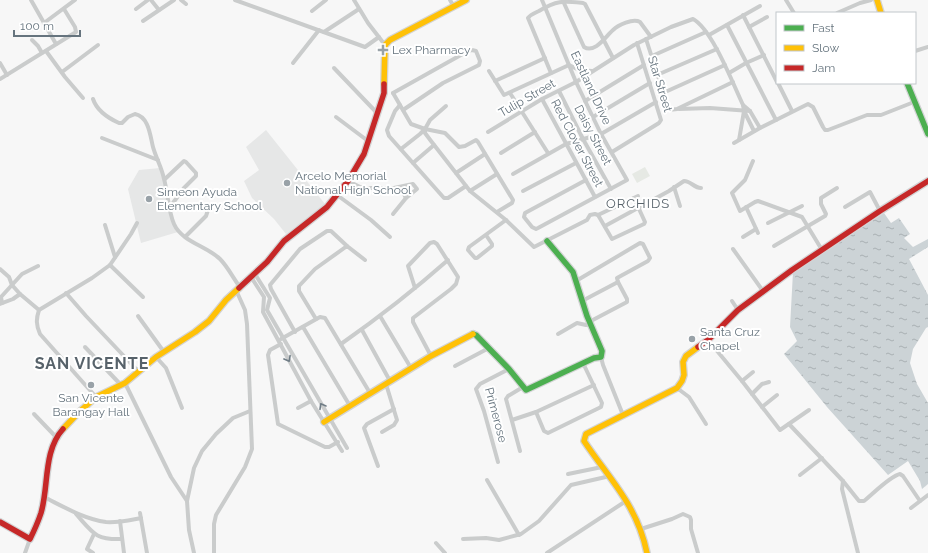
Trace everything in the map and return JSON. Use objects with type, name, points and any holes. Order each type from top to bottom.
[{"type":"street","points":[[30,0],[56,44]]},
{"type":"street","points":[[44,23],[75,0]]},
{"type":"street","points":[[136,9],[150,0],[159,10]]},
{"type":"street","points":[[143,21],[174,0]]},
{"type":"street","points":[[181,0],[186,4]]},
{"type":"street","points":[[236,0],[245,2],[365,47],[379,37]]},
{"type":"street","points":[[312,11],[326,0]]},
{"type":"street","points":[[25,553],[41,513],[50,456],[56,437],[78,413],[96,397],[123,384],[156,357],[195,332],[209,321],[226,300],[267,262],[284,241],[327,207],[348,181],[364,154],[384,93],[385,45],[354,0]]},
{"type":"street","points":[[450,0],[454,7]]},
{"type":"street","points":[[385,45],[390,40],[466,0]]},
{"type":"street","name":"Eastland Drive","points":[[542,0],[585,101],[601,134],[627,178],[626,181],[611,189]]},
{"type":"street","points":[[786,0],[793,12]]},
{"type":"street","points":[[839,12],[871,0]]},
{"type":"street","points":[[877,0],[881,12]]},
{"type":"street","points":[[563,1],[584,47],[592,48],[603,41],[614,29],[636,20],[640,22],[651,37]]},
{"type":"street","points":[[551,73],[528,18],[552,3],[563,1],[585,4],[613,58]]},
{"type":"street","points":[[652,56],[727,25],[760,6]]},
{"type":"street","points":[[0,78],[76,31],[76,27],[64,9]]},
{"type":"street","points":[[293,63],[322,31],[360,9]]},
{"type":"street","points":[[743,15],[764,56],[775,73]]},
{"type":"street","points":[[749,26],[767,17]]},
{"type":"street","name":"Tulip Street","points":[[488,132],[542,99],[576,82],[637,43],[692,18],[697,21],[707,33]]},
{"type":"street","points":[[727,25],[776,120]]},
{"type":"street","points":[[707,33],[729,73],[743,105],[744,111],[754,131]]},
{"type":"street","points":[[32,40],[62,72],[83,98]]},
{"type":"street","points":[[646,40],[662,93],[669,110],[710,108],[750,111]]},
{"type":"street","name":"Star Street","points":[[612,152],[660,122],[661,118],[637,43]]},
{"type":"street","points":[[62,72],[98,46]]},
{"type":"street","points":[[916,51],[928,47]]},
{"type":"street","points":[[657,75],[717,49]]},
{"type":"street","points":[[384,93],[393,93],[471,50],[476,51],[480,61],[479,65],[443,83],[395,111],[387,132],[444,198],[448,198],[466,186]]},
{"type":"street","points":[[729,73],[746,63],[764,56]]},
{"type":"street","points":[[495,81],[544,58]]},
{"type":"street","points":[[0,63],[7,75]]},
{"type":"street","points":[[489,71],[503,95],[569,65],[579,70],[592,71]]},
{"type":"street","points":[[585,101],[644,65]]},
{"type":"street","points":[[662,93],[725,65]]},
{"type":"street","points":[[334,68],[377,113]]},
{"type":"street","points":[[677,109],[733,82]]},
{"type":"street","points":[[593,116],[650,83]]},
{"type":"street","points":[[778,84],[792,111]]},
{"type":"street","points":[[907,84],[928,134]]},
{"type":"street","name":"Daisy Street","points":[[558,91],[611,189]]},
{"type":"street","points":[[393,93],[411,124],[424,129],[445,133],[459,147],[465,146],[476,140],[513,201],[497,212]]},
{"type":"street","points":[[510,93],[548,153]]},
{"type":"street","points":[[93,99],[97,108],[101,112],[119,123],[125,122],[132,114],[142,117],[145,121],[165,179],[174,224],[186,236],[221,260],[238,288],[244,310],[247,324],[252,449],[245,467],[216,515],[214,524],[214,553]]},
{"type":"street","name":"Red Clover Street","points":[[542,99],[595,197]]},
{"type":"street","points":[[513,174],[566,144],[601,134],[656,102]]},
{"type":"street","points":[[734,143],[754,131],[808,104],[814,107],[823,127],[825,130],[828,130],[856,118],[867,115],[881,115],[914,102]]},
{"type":"street","points":[[743,105],[750,111],[760,128]]},
{"type":"street","points":[[401,148],[424,129],[430,120],[446,106]]},
{"type":"street","points":[[739,140],[744,111]]},
{"type":"street","points":[[336,117],[368,141]]},
{"type":"street","points":[[424,129],[426,135],[470,191],[497,212],[533,246],[537,246],[587,220],[591,215],[598,215],[636,197],[638,208],[645,222],[644,224],[612,239],[598,215]]},
{"type":"street","points":[[501,153],[535,132]]},
{"type":"street","points":[[102,138],[158,160]]},
{"type":"street","points":[[413,163],[434,145]]},
{"type":"street","points":[[456,173],[485,154]]},
{"type":"street","points":[[753,161],[745,180],[732,193],[740,211],[758,201],[802,217],[822,250]]},
{"type":"street","points":[[165,179],[184,162],[186,162],[196,173],[170,207]]},
{"type":"street","points":[[523,191],[576,163]]},
{"type":"street","points":[[470,191],[497,174]]},
{"type":"street","points":[[586,180],[525,213],[524,217],[532,227],[536,229],[611,189]]},
{"type":"street","points":[[605,226],[669,191],[685,180],[692,183],[696,187],[701,188]]},
{"type":"street","points":[[348,181],[366,188],[400,187],[414,184],[417,189],[406,198],[394,214]]},
{"type":"street","points":[[647,553],[641,529],[610,476],[586,444],[584,437],[586,434],[677,388],[684,375],[683,362],[685,357],[708,340],[738,310],[822,250],[928,181]]},
{"type":"street","points":[[400,187],[406,198]]},
{"type":"street","points":[[674,187],[680,206]]},
{"type":"street","points":[[774,246],[825,216],[826,214],[821,204],[821,198],[837,188]]},
{"type":"street","points":[[845,207],[870,192],[880,211]]},
{"type":"street","points":[[337,195],[371,220],[390,237]]},
{"type":"street","points":[[768,223],[802,206]]},
{"type":"street","points":[[743,237],[757,231],[746,207]]},
{"type":"street","points":[[186,236],[206,216],[208,210]]},
{"type":"street","points":[[486,235],[492,246],[476,259],[468,249],[486,235],[506,220]]},
{"type":"street","points":[[96,397],[40,334],[36,322],[39,310],[92,278],[110,265],[137,223]]},
{"type":"street","points":[[105,225],[115,257]]},
{"type":"street","points":[[295,332],[270,289],[270,285],[300,248],[327,231],[331,231],[365,260]]},
{"type":"street","points":[[547,240],[571,270],[576,281],[582,302],[602,351],[602,365],[623,415]]},
{"type":"street","points":[[415,288],[408,266],[433,242],[437,244],[458,277],[456,284],[413,318],[413,322],[432,356]]},
{"type":"street","points":[[558,334],[577,323],[586,326],[627,302],[627,299],[618,282],[618,277],[649,260],[650,258],[643,243],[640,243],[576,281]]},
{"type":"street","points":[[316,319],[299,291],[299,286],[315,269],[347,246]]},
{"type":"street","points":[[733,249],[763,291]]},
{"type":"street","points":[[341,344],[380,316],[448,260]]},
{"type":"street","points":[[110,265],[143,297]]},
{"type":"street","points":[[20,294],[13,299],[1,303],[2,297],[22,274],[38,266]]},
{"type":"street","points":[[0,269],[9,277],[12,285],[20,294],[39,310]]},
{"type":"street","points":[[253,275],[269,295],[270,300],[267,310],[347,448]]},
{"type":"street","points":[[253,275],[264,297],[262,311],[311,401],[342,451]]},
{"type":"street","points":[[582,302],[618,282]]},
{"type":"street","points":[[66,293],[139,372]]},
{"type":"street","points":[[732,301],[738,310]]},
{"type":"street","points":[[138,316],[164,352]]},
{"type":"street","points":[[380,316],[411,368]]},
{"type":"street","points":[[342,439],[337,443],[325,447],[278,424],[268,355],[270,350],[279,342],[316,319],[320,317],[326,318],[370,393]]},
{"type":"street","points":[[303,327],[350,406]]},
{"type":"street","points":[[362,330],[388,383],[397,417],[396,422],[382,432]]},
{"type":"street","points":[[324,422],[411,368],[472,334],[476,335],[510,369],[523,387],[528,390],[594,358],[601,357]]},
{"type":"street","points":[[708,340],[780,430],[809,410]]},
{"type":"street","points":[[85,347],[123,384],[171,477],[187,501]]},
{"type":"street","points":[[455,366],[489,348]]},
{"type":"street","points":[[156,357],[166,368],[182,408]]},
{"type":"street","points":[[536,412],[544,431],[548,433],[602,406],[602,403],[583,363]]},
{"type":"street","name":"Primerose","points":[[498,462],[484,411],[476,389],[480,384],[510,369]]},
{"type":"street","points":[[742,381],[753,372]]},
{"type":"street","points":[[752,394],[762,384],[769,382]]},
{"type":"street","points":[[512,420],[536,412],[594,385]]},
{"type":"street","points":[[520,451],[506,399],[508,396],[523,387]]},
{"type":"street","points":[[677,388],[689,398],[706,424]]},
{"type":"street","points":[[762,407],[777,395]]},
{"type":"street","points":[[298,408],[311,401]]},
{"type":"street","points":[[378,466],[364,430],[364,426],[394,409]]},
{"type":"street","points":[[194,553],[190,536],[187,501],[194,468],[202,451],[216,434],[233,418],[250,411]]},
{"type":"street","points":[[34,414],[56,437]]},
{"type":"street","points":[[789,424],[861,502],[900,474],[903,476],[920,501]]},
{"type":"street","points":[[800,475],[822,458]]},
{"type":"street","points":[[568,474],[602,466]]},
{"type":"street","points":[[463,539],[486,538],[499,540],[524,533],[539,521],[570,485],[610,476]]},
{"type":"street","points":[[487,480],[519,535]]},
{"type":"street","points":[[843,481],[842,489],[858,553]]},
{"type":"street","points":[[911,508],[928,495]]},
{"type":"street","points":[[44,497],[76,514],[105,522],[120,521],[140,515],[146,553]]},
{"type":"street","points":[[547,553],[626,501]]},
{"type":"street","points":[[76,514],[94,534],[107,539],[122,539]]},
{"type":"street","points":[[641,529],[683,514],[687,515],[691,520],[691,529],[698,553]]},
{"type":"street","points":[[120,521],[124,553]]},
{"type":"street","points":[[0,522],[30,539]]},
{"type":"street","points":[[93,553],[87,549],[94,534]]},
{"type":"street","points":[[436,543],[445,553]]},
{"type":"shaded area","name":"Arcelo Memorial National High School","points":[[266,130],[325,204],[286,234],[274,219],[252,198],[244,181],[259,170],[246,147]]},
{"type":"shaded area","points":[[645,167],[650,176],[637,183],[632,174]]},
{"type":"shaded area","name":"Simeon Ayuda Elementary School","points":[[160,168],[172,222],[178,232],[141,243],[128,189],[139,170]]},
{"type":"water","points":[[884,213],[891,223],[899,218],[910,234],[904,238],[913,247],[928,239],[928,247],[909,259],[928,295],[928,327],[913,349],[910,363],[917,384],[928,403],[928,484],[922,489],[920,481],[908,461],[888,475],[827,407],[784,354],[797,341],[790,327],[793,272]]},
{"type":"traffic: fast","points":[[907,84],[928,134]]},
{"type":"traffic: fast","points":[[473,334],[476,335],[509,369],[526,390],[594,358],[601,357],[602,351],[587,316],[573,272],[547,241]]},
{"type":"traffic: slow","points":[[384,84],[385,45],[390,40],[466,0]]},
{"type":"traffic: slow","points":[[877,0],[881,12]]},
{"type":"traffic: slow","points":[[63,429],[96,397],[125,383],[156,357],[195,332],[209,321],[226,300],[239,288]]},
{"type":"traffic: slow","points":[[324,422],[431,356],[473,334]]},
{"type":"traffic: slow","points":[[647,553],[637,521],[630,507],[584,441],[586,434],[677,388],[684,375],[683,362],[686,356],[698,347]]},
{"type":"traffic: jam","points":[[239,288],[267,262],[284,241],[327,207],[348,181],[364,154],[384,93],[384,84]]},
{"type":"traffic: jam","points":[[698,347],[708,340],[738,310],[792,270],[928,181]]},
{"type":"traffic: jam","points":[[0,522],[30,539],[41,513],[49,458],[52,448],[63,429]]},
{"type":"place","name":"Lex Pharmacy","points":[[383,50]]},
{"type":"place","name":"Arcelo Memorial National High School","points":[[287,183]]},
{"type":"place","name":"Simeon Ayuda Elementary School","points":[[149,199]]},
{"type":"place","name":"Santa Cruz Chapel","points":[[692,339]]},
{"type":"place","name":"San Vicente Barangay Hall","points":[[91,385]]},
{"type":"district","name":"ORCHIDS","points":[[638,203]]},
{"type":"district","name":"SAN VICENTE","points":[[92,363]]}]
